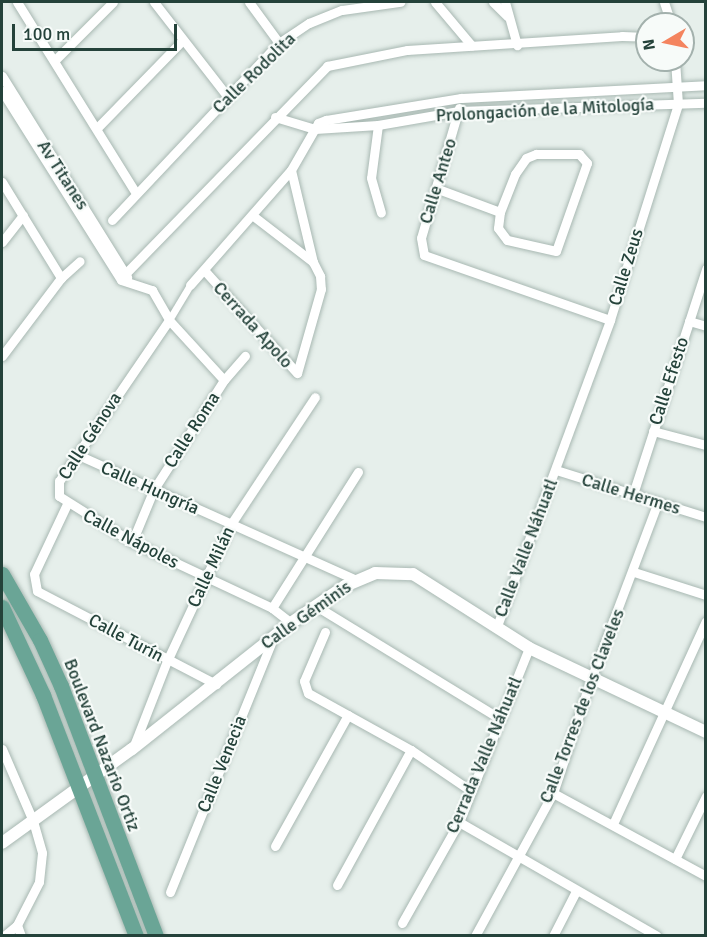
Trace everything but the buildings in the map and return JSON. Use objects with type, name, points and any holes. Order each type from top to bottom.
[{"type":"main road","name":"Boulevard Nazario Ortiz","points":[[2,574],[40,640],[95,775],[156,936]]},
{"type":"main road","name":"Boulevard Nazario Ortiz","points":[[2,607],[19,639],[136,936]]},
{"type":"street","points":[[17,2],[136,193]]},
{"type":"street","points":[[55,60],[113,2]]},
{"type":"street","points":[[154,2],[228,97]]},
{"type":"street","points":[[249,2],[279,43]]},
{"type":"street","points":[[337,2],[342,10]]},
{"type":"street","name":"Calle Rodolita","points":[[112,220],[279,43],[309,23],[342,10],[400,2]]},
{"type":"street","points":[[435,2],[472,46]]},
{"type":"street","points":[[493,2],[507,16]]},
{"type":"street","points":[[505,2],[507,16],[517,45]]},
{"type":"street","points":[[225,380],[169,320],[152,290],[127,278],[275,117],[327,66],[407,50],[635,37]]},
{"type":"street","points":[[97,128],[183,40]]},
{"type":"street","name":"Calle Zeus","points":[[556,470],[610,320],[678,104],[676,72]]},
{"type":"street","name":"Av Titanes","points":[[2,76],[127,278],[121,280],[2,91]]},
{"type":"street","name":"Prolongación de la Mitología","points":[[315,129],[318,123],[342,116],[461,98],[705,85]]},
{"type":"street","name":"Calle Anteo","points":[[461,98],[438,189],[420,245],[430,260],[610,320]]},
{"type":"street","name":"Prolongación de la Mitología","points":[[315,129],[378,125],[459,111],[705,103]]},
{"type":"street","points":[[275,117],[315,129]]},
{"type":"street","points":[[378,125],[371,178],[381,213]]},
{"type":"street","name":"Cerrada Apolo","points":[[189,285],[291,170],[315,129]]},
{"type":"street","points":[[579,154],[585,159],[586,170],[556,251],[502,237],[498,228],[500,212],[526,158],[579,154]]},
{"type":"street","name":"Cerrada Apolo","points":[[204,270],[297,374],[321,289],[321,276],[313,262],[291,170]]},
{"type":"street","points":[[2,182],[61,278]]},
{"type":"street","points":[[438,189],[500,212]]},
{"type":"street","points":[[252,214],[313,262]]},
{"type":"street","points":[[2,242],[22,215]]},
{"type":"street","points":[[2,356],[61,278],[80,261]]},
{"type":"street","name":"Calle Efesto","points":[[633,494],[705,269]]},
{"type":"street","points":[[169,320],[189,285]]},
{"type":"street","name":"Calle Génova","points":[[37,591],[34,574],[67,504],[57,490],[76,454],[169,320]]},
{"type":"street","points":[[688,321],[705,326]]},
{"type":"street","name":"Calle Roma","points":[[132,542],[153,489],[225,380],[245,356]]},
{"type":"street","name":"Calle Milán","points":[[132,749],[167,661],[231,524],[315,397]]},
{"type":"street","points":[[653,431],[705,445]]},
{"type":"street","name":"Calle Hungría","points":[[76,454],[356,580]]},
{"type":"street","name":"Calle Hermes","points":[[556,470],[705,518]]},
{"type":"street","name":"Calle Valle Náhuatl","points":[[497,626],[556,470]]},
{"type":"street","points":[[272,608],[358,472]]},
{"type":"street","name":"Calle Torres de los Claveles","points":[[475,936],[553,793],[591,679],[634,572],[658,502]]},
{"type":"street","name":"Calle Nápoles","points":[[67,504],[132,542],[272,608],[291,623]]},
{"type":"street","name":"Calle Géminis","points":[[2,843],[132,749],[291,623],[356,580],[392,571],[413,574],[529,648],[705,732]]},
{"type":"street","points":[[634,572],[705,595]]},
{"type":"street","name":"Calle Turín","points":[[37,591],[167,661],[216,684]]},
{"type":"street","points":[[316,606],[499,718]]},
{"type":"street","points":[[613,824],[705,621]]},
{"type":"street","points":[[2,624],[19,639]]},
{"type":"street","points":[[325,632],[304,681],[308,693],[411,750],[471,791]]},
{"type":"street","name":"Calle Venecia","points":[[170,892],[274,637]]},
{"type":"street","name":"Cerrada Valle Náhuatl","points":[[402,923],[459,822],[529,648]]},
{"type":"street","points":[[275,846],[348,715]]},
{"type":"street","points":[[2,749],[33,821],[42,853],[42,871],[17,925],[4,936]]},
{"type":"street","points":[[337,885],[411,750]]},
{"type":"street","points":[[553,793],[705,876]]},
{"type":"street","points":[[675,859],[705,796]]},
{"type":"street","points":[[459,822],[519,855],[640,931],[657,936]]},
{"type":"street","points":[[553,936],[576,891]]},
{"type":"street","points":[[17,925],[21,936]]}]
